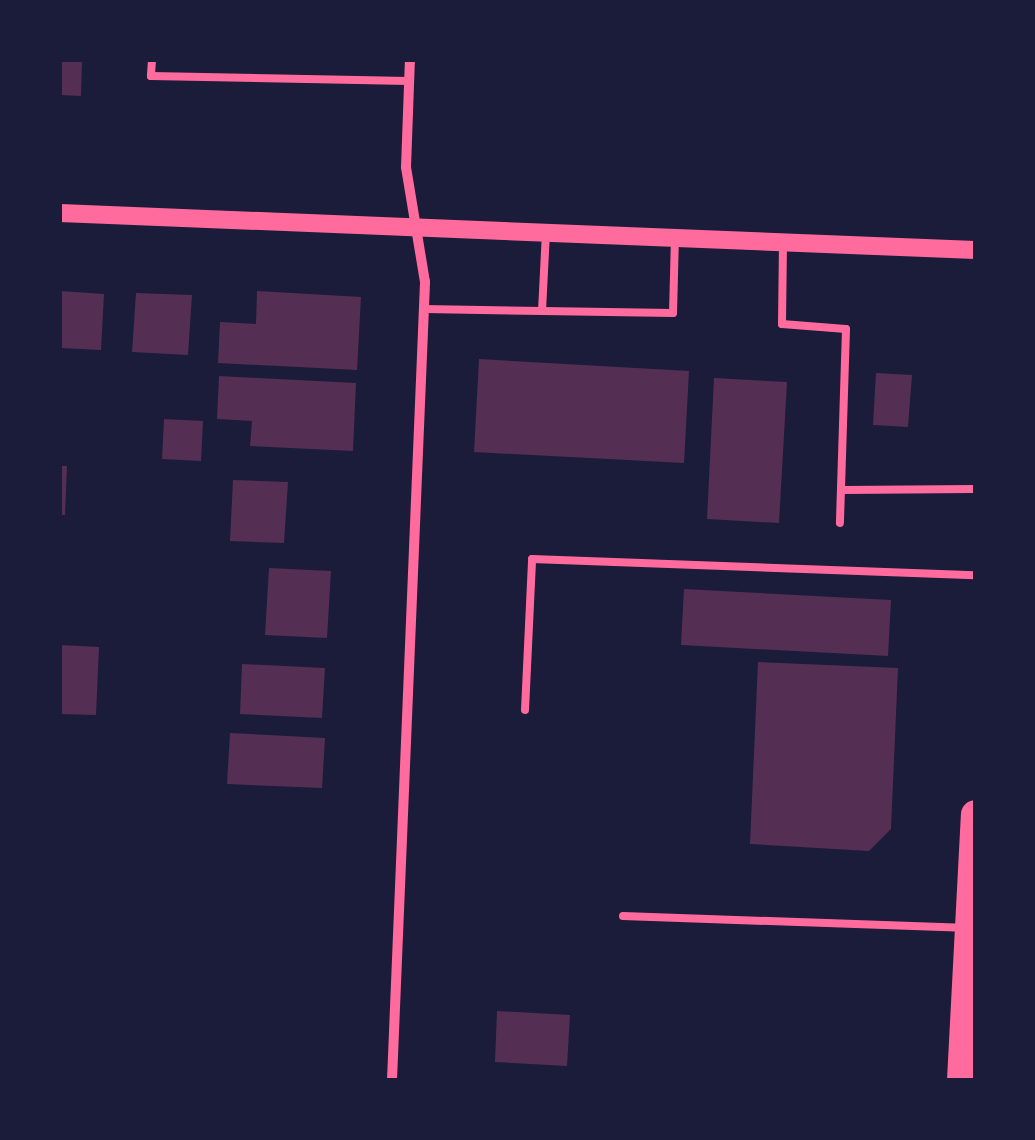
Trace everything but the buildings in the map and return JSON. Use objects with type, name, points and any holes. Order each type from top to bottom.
[{"type":"highway","points":[[961,1080],[975,814]]},
{"type":"street","points":[[392,1080],[425,282],[406,167],[410,60]]},
{"type":"street","points":[[60,213],[975,250]]},
{"type":"lane","points":[[152,60],[151,76],[410,80]]},
{"type":"lane","points":[[542,311],[546,232]]},
{"type":"lane","points":[[424,309],[672,314],[674,238]]},
{"type":"lane","points":[[783,242],[782,324],[846,329],[840,522]]},
{"type":"lane","points":[[841,490],[975,488]]},
{"type":"lane","points":[[525,710],[532,559],[975,576]]},
{"type":"lane","points":[[623,916],[968,928]]}]
